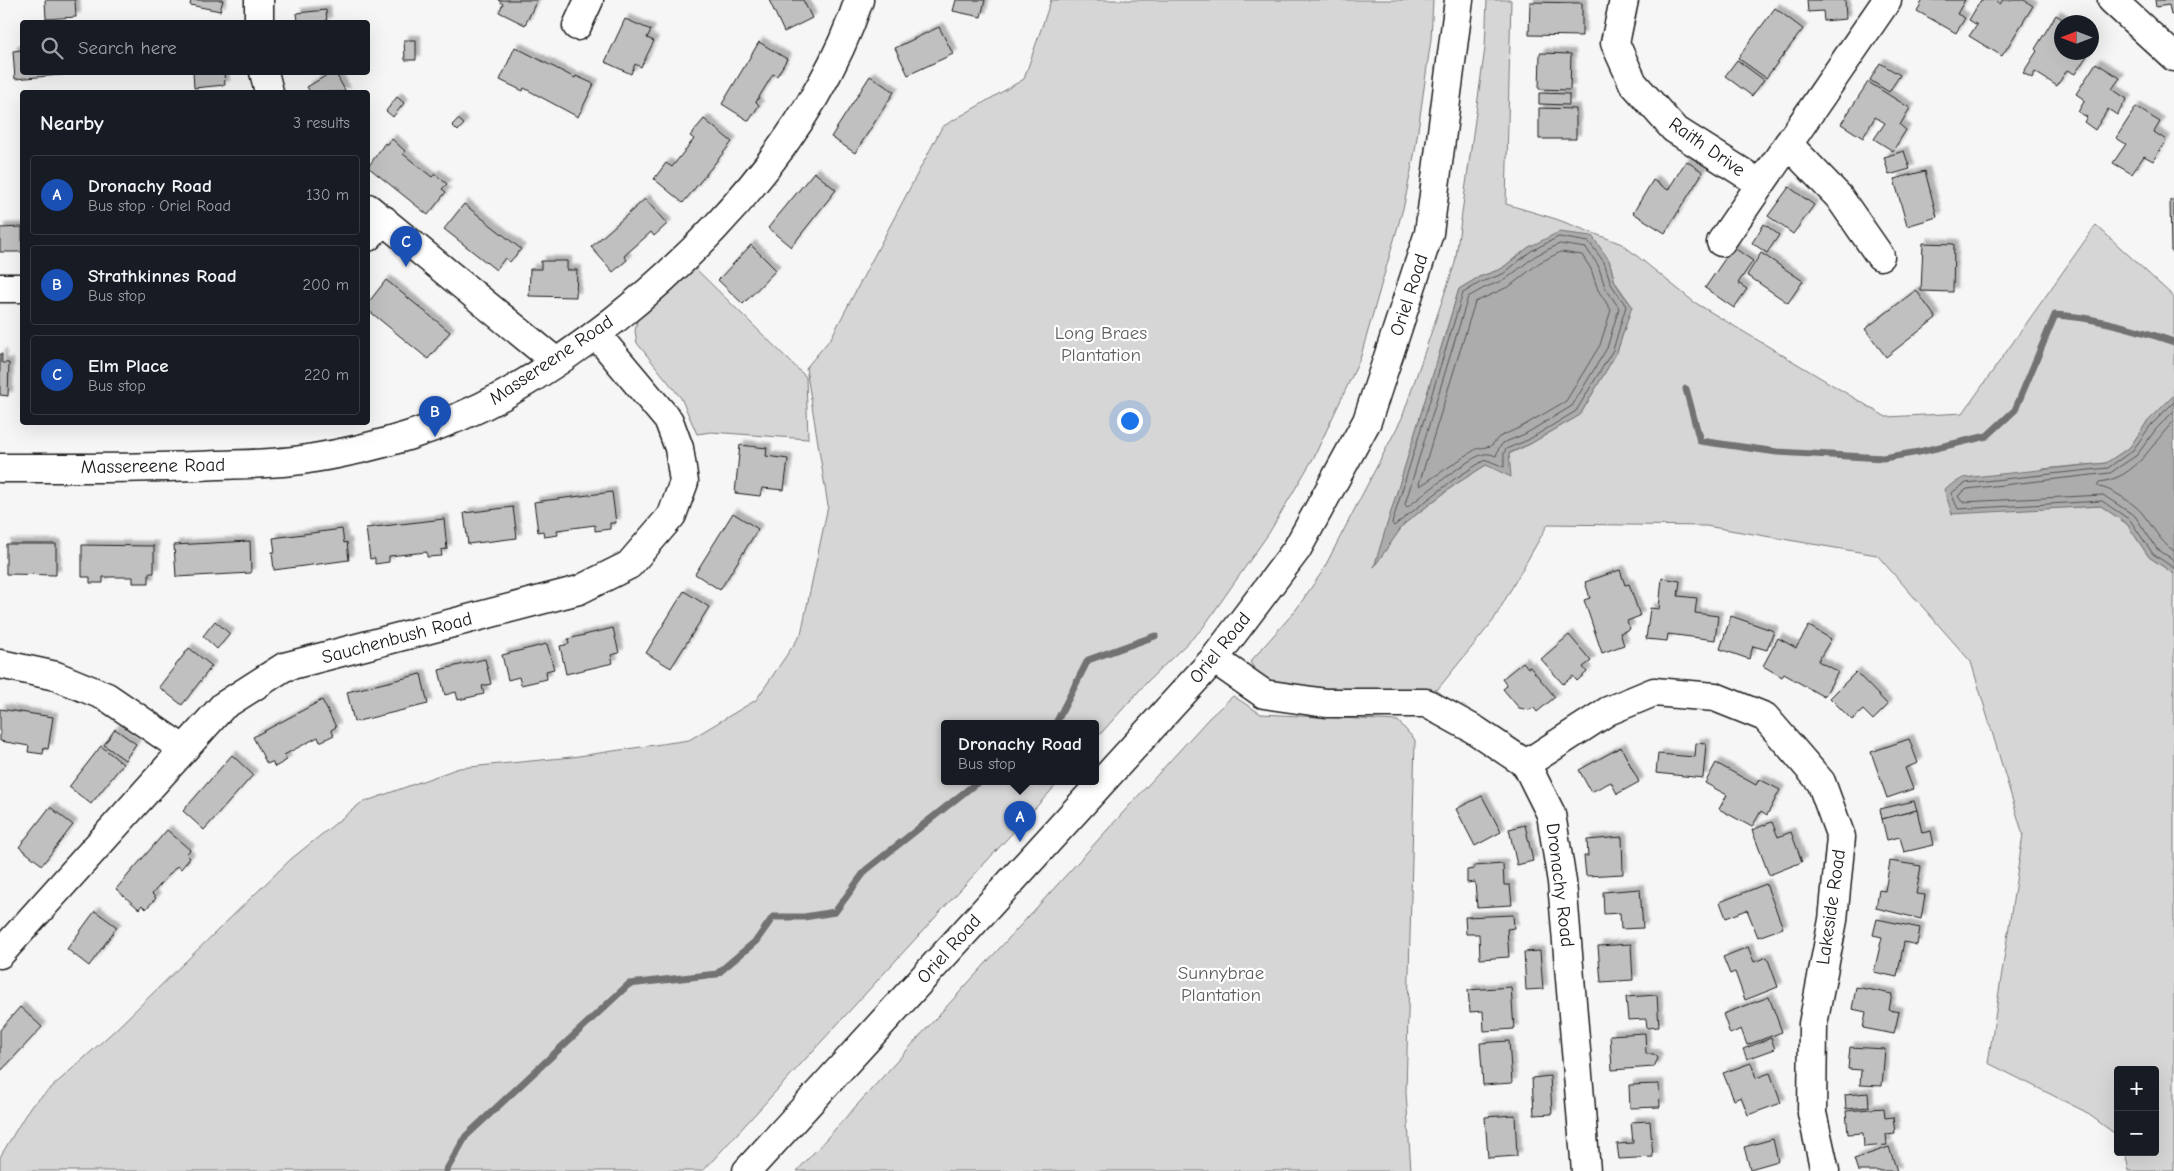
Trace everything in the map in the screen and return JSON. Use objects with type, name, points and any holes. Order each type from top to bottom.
[{"type":"street","points":[[259,0],[259,20]]},
{"type":"street","points":[[577,26],[589,0]]},
{"type":"street","name":"Massereene Road","points":[[0,468],[193,466],[297,460],[397,439],[446,421],[504,395],[596,334],[675,268],[752,185],[813,98],[853,18],[859,0]]},
{"type":"street","name":"Oriel Road","points":[[1099,784],[1214,658],[1297,550],[1367,421],[1429,233],[1459,0]]},
{"type":"street","name":"Raith Drive","points":[[1624,0],[1615,42],[1633,83],[1674,129],[1761,184]]},
{"type":"street","name":"Raith Drive","points":[[1721,242],[1887,0]]},
{"type":"street","points":[[2112,0],[2174,57]]},
{"type":"street","points":[[265,75],[268,90]]},
{"type":"street","points":[[1788,144],[1840,197],[1880,256]]},
{"type":"street","points":[[373,221],[555,361]]},
{"type":"street","points":[[0,288],[20,288]]},
{"type":"street","name":"Sauchenbush Road","points":[[0,954],[182,749],[223,706],[284,667],[579,590],[629,565],[672,515],[684,482],[679,448],[669,421],[596,334]]},
{"type":"street","name":"Dronachy Road","points":[[1214,658],[1264,694],[1422,713],[1475,730],[1526,764],[1551,814],[1562,882],[1586,1171]]},
{"type":"street","points":[[0,664],[56,676],[108,697],[182,749]]},
{"type":"street","name":"Lakeside Road","points":[[1526,764],[1608,711],[1654,692],[1715,697],[1765,717],[1821,782],[1841,837],[1833,920],[1813,1024],[1812,1113],[1825,1171]]},
{"type":"street","name":"Oriel Road","points":[[747,1171],[1098,785]]},
{"type":"green space","name":"Long Braes Plantation","points":[[1051,0],[1433,0],[1431,39],[1415,151],[1404,205],[1360,359],[1314,457],[1269,533],[1202,629],[1147,682],[1099,736],[1099,720],[941,720],[941,785],[1056,785],[703,1171],[0,1171],[0,1157],[30,1107],[115,1030],[291,859],[361,803],[459,768],[572,757],[689,740],[756,700],[801,634],[828,506],[806,368],[831,338],[942,127],[1024,79]]},
{"type":"green space","points":[[1487,0],[1511,0],[1506,204],[1556,219],[1622,244],[1694,302],[1886,417],[1963,413],[2096,225],[2174,297],[2174,395],[2147,422],[2130,447],[2106,463],[2042,469],[2009,510],[2101,506],[2127,524],[2149,557],[2174,574],[2174,1171],[2129,1171],[2126,1156],[2159,1156],[2159,1066],[2114,1066],[2114,1133],[2084,1111],[1988,1063],[2023,835],[1971,662],[1877,555],[1706,526],[1548,524],[1493,621],[1437,690],[1266,687],[1250,662],[1295,611],[1322,572],[1402,418],[1455,263],[1485,48]],"holes":[[[1529,247],[1609,260],[1615,282],[1632,306],[1617,352],[1580,415],[1530,444],[1486,465],[1456,484],[1404,524],[1375,565],[1459,289],[1479,277],[1501,269]]]},
{"type":"green space","points":[[695,268],[806,377],[808,439],[711,432],[697,434],[681,398],[637,343],[635,331],[638,316]]},
{"type":"green space","name":"Sunnybrae Plantation","points":[[1233,696],[1261,714],[1398,721],[1415,740],[1406,1092],[1411,1171],[797,1171],[1209,718]]},
{"type":"water","points":[[1559,232],[1592,236],[1609,260],[1615,282],[1632,306],[1617,352],[1580,415],[1530,444],[1509,453],[1511,477],[1486,465],[1456,484],[1404,524],[1374,567],[1459,289],[1479,277],[1501,269],[1529,247]]},
{"type":"water","points":[[2174,395],[2174,574],[2149,557],[2127,524],[2101,506],[1952,514],[1944,489],[1963,478],[2106,463],[2130,447],[2147,422]]},
{"type":"building","points":[[45,0],[75,0],[76,17],[46,19]]},
{"type":"building","points":[[191,0],[223,0],[220,11],[190,5]]},
{"type":"building","points":[[498,0],[537,0],[525,25],[499,12],[503,4]]},
{"type":"building","points":[[769,0],[803,0],[812,18],[784,32]]},
{"type":"building","points":[[956,0],[985,0],[981,17],[953,11]]},
{"type":"building","points":[[1807,0],[1845,0],[1846,19],[1824,21],[1823,11],[1808,12]]},
{"type":"building","points":[[1923,0],[1965,0],[1957,14],[1965,18],[1956,33],[1917,11]]},
{"type":"building","points":[[1981,0],[1994,0],[2000,4],[2003,0],[2024,0],[2033,6],[2002,56],[1969,36],[1977,25],[1969,20]]},
{"type":"building","points":[[2155,0],[2174,0],[2174,14],[2171,15],[2169,5],[2156,7]]},
{"type":"building","points":[[1530,2],[1582,3],[1582,36],[1529,35]]},
{"type":"building","points":[[1775,8],[1803,29],[1766,78],[1738,58]]},
{"type":"building","points":[[326,10],[327,20],[298,20],[297,13]]},
{"type":"building","points":[[2054,18],[2054,60],[2084,60],[2075,74],[2067,70],[2057,86],[2035,72],[2032,78],[2023,73],[2037,51],[2035,49]]},
{"type":"building","points":[[625,19],[651,30],[647,38],[654,41],[641,67],[635,64],[631,74],[605,62]]},
{"type":"building","points":[[939,27],[953,54],[908,75],[895,48]]},
{"type":"building","points":[[404,40],[416,40],[416,60],[405,60]]},
{"type":"building","points":[[759,42],[787,59],[777,76],[773,74],[756,102],[759,105],[749,121],[722,104]]},
{"type":"building","points":[[515,47],[575,78],[576,76],[594,84],[578,117],[524,88],[523,91],[500,80]]},
{"type":"building","points":[[20,50],[20,75],[60,75],[15,79],[13,51]]},
{"type":"building","points":[[1540,53],[1571,54],[1570,90],[1539,89]]},
{"type":"building","points":[[1737,60],[1764,80],[1752,96],[1725,76]]},
{"type":"building","points":[[1880,63],[1900,75],[1889,92],[1870,80]]},
{"type":"building","points":[[2096,63],[2120,78],[2112,89],[2127,99],[2117,115],[2108,109],[2095,130],[2084,122],[2087,117],[2078,112],[2085,100],[2076,94]]},
{"type":"building","points":[[193,75],[224,75],[225,85],[194,88]]},
{"type":"building","points":[[327,75],[337,75],[345,90],[309,90],[307,87]]},
{"type":"building","points":[[870,76],[894,92],[855,153],[831,137]]},
{"type":"building","points":[[1868,82],[1910,108],[1900,125],[1906,130],[1893,151],[1874,139],[1885,123],[1875,117],[1863,138],[1841,124]]},
{"type":"building","points":[[1539,93],[1569,94],[1569,105],[1539,104]]},
{"type":"building","points":[[397,97],[404,103],[393,117],[386,111]]},
{"type":"building","points":[[2136,107],[2160,122],[2154,132],[2166,140],[2153,161],[2144,156],[2132,174],[2113,163],[2126,144],[2116,138]]},
{"type":"building","points":[[1539,108],[1576,109],[1576,139],[1539,139]]},
{"type":"building","points":[[458,119],[464,124],[458,131],[452,125]]},
{"type":"building","points":[[704,119],[732,142],[683,203],[654,179],[666,163],[672,167],[694,139],[690,136]]},
{"type":"building","points":[[392,139],[405,151],[403,154],[432,177],[435,174],[447,184],[442,189],[446,192],[428,215],[370,169],[370,164],[385,143],[387,145]]},
{"type":"building","points":[[1904,151],[1910,169],[1889,175],[1884,157]]},
{"type":"building","points":[[1686,161],[1703,172],[1665,233],[1633,213],[1653,180],[1668,190]]},
{"type":"building","points":[[1925,171],[1937,217],[1907,226],[1894,179]]},
{"type":"building","points":[[814,172],[836,190],[791,247],[768,228]]},
{"type":"building","points":[[1789,187],[1814,205],[1793,234],[1768,216]]},
{"type":"building","points":[[645,199],[667,224],[654,236],[651,232],[624,256],[627,260],[613,272],[591,247]]},
{"type":"building","points":[[2170,200],[2174,200],[2174,251],[2171,251]]},
{"type":"building","points":[[464,204],[521,249],[510,262],[505,258],[496,270],[444,229]]},
{"type":"building","points":[[1764,224],[1779,235],[1767,253],[1752,243]]},
{"type":"building","points":[[20,227],[20,252],[0,252],[0,228]]},
{"type":"building","points":[[1923,243],[1954,244],[1953,292],[1921,291]]},
{"type":"building","points":[[751,245],[776,270],[743,304],[718,280]]},
{"type":"building","points":[[1733,247],[1753,261],[1738,283],[1747,289],[1734,308],[1705,288]]},
{"type":"building","points":[[1761,253],[1803,281],[1788,303],[1747,275]]},
{"type":"building","points":[[541,261],[567,261],[567,270],[577,270],[576,297],[529,296],[530,269],[541,269]]},
{"type":"building","points":[[386,280],[450,332],[428,359],[370,312],[370,300]]},
{"type":"building","points":[[1916,290],[1936,318],[1886,357],[1865,329]]},
{"type":"building","points":[[0,354],[2,354],[2,363],[9,363],[8,396],[0,395]]},
{"type":"building","points":[[740,445],[767,448],[766,456],[788,459],[784,490],[762,488],[760,496],[735,493]]},
{"type":"building","points":[[612,492],[616,523],[610,523],[610,529],[595,531],[595,525],[557,530],[558,535],[544,537],[543,531],[538,532],[534,502]]},
{"type":"building","points":[[513,507],[517,538],[468,544],[464,513]]},
{"type":"building","points":[[733,513],[758,529],[720,590],[695,574]]},
{"type":"building","points":[[444,519],[447,549],[441,550],[442,556],[427,557],[427,552],[389,556],[389,562],[375,564],[375,558],[370,559],[366,528]]},
{"type":"building","points":[[342,529],[344,543],[347,542],[349,560],[274,570],[272,552],[275,552],[273,538]]},
{"type":"building","points":[[250,541],[251,573],[176,577],[174,545]]},
{"type":"building","points":[[6,544],[56,544],[56,575],[6,574]]},
{"type":"building","points":[[82,545],[154,546],[154,573],[149,573],[149,583],[133,583],[133,577],[103,577],[103,583],[90,583],[90,577],[82,577]]},
{"type":"building","points":[[1620,570],[1625,585],[1629,584],[1640,616],[1627,621],[1630,629],[1620,633],[1624,645],[1602,653],[1584,600],[1590,598],[1585,582]]},
{"type":"building","points":[[1662,578],[1680,581],[1678,596],[1697,598],[1695,613],[1718,616],[1715,640],[1668,634],[1667,641],[1646,639],[1650,608],[1659,609]]},
{"type":"building","points":[[684,591],[709,607],[671,668],[646,653]]},
{"type":"building","points":[[1731,616],[1774,631],[1767,650],[1753,646],[1749,659],[1720,649]]},
{"type":"building","points":[[215,621],[230,634],[217,649],[203,636]]},
{"type":"building","points":[[1809,626],[1831,639],[1818,661],[1838,672],[1824,697],[1784,674],[1782,677],[1763,666],[1778,638],[1796,648]]},
{"type":"building","points":[[613,628],[619,653],[611,655],[613,663],[566,674],[560,646],[569,644],[568,639]]},
{"type":"building","points":[[1569,635],[1591,661],[1583,667],[1587,672],[1577,681],[1573,676],[1563,684],[1541,659]]},
{"type":"building","points":[[547,644],[554,669],[546,671],[547,679],[521,685],[519,677],[508,680],[502,655]]},
{"type":"building","points":[[189,648],[212,666],[182,705],[159,687]]},
{"type":"building","points":[[485,659],[491,684],[482,686],[484,694],[458,700],[456,692],[445,695],[439,670]]},
{"type":"building","points":[[1523,662],[1528,668],[1530,667],[1555,697],[1537,712],[1534,708],[1529,710],[1519,708],[1503,689],[1507,686],[1502,679]]},
{"type":"building","points":[[1856,672],[1888,705],[1873,720],[1863,710],[1852,720],[1830,698]]},
{"type":"building","points":[[421,674],[428,704],[354,722],[347,692]]},
{"type":"building","points":[[322,700],[336,727],[331,730],[334,735],[320,742],[318,737],[284,755],[287,760],[275,767],[272,762],[267,764],[253,737]]},
{"type":"building","points":[[0,709],[53,717],[48,749],[44,748],[43,754],[28,752],[29,746],[0,741]]},
{"type":"building","points":[[115,729],[136,744],[125,760],[104,745]]},
{"type":"building","points":[[1909,739],[1918,763],[1905,768],[1913,789],[1887,798],[1871,752]]},
{"type":"building","points":[[1696,743],[1706,744],[1703,778],[1656,773],[1658,754],[1695,757]]},
{"type":"building","points":[[101,746],[123,764],[91,804],[69,787]]},
{"type":"building","points":[[1621,747],[1639,782],[1617,794],[1611,782],[1591,792],[1579,770]]},
{"type":"building","points":[[232,755],[253,775],[204,830],[183,811]]},
{"type":"building","points":[[1716,763],[1756,785],[1759,779],[1780,790],[1767,815],[1761,811],[1752,827],[1719,809],[1727,795],[1705,783]]},
{"type":"building","points":[[1482,796],[1501,832],[1475,846],[1456,809]]},
{"type":"building","points":[[1914,801],[1917,810],[1882,819],[1880,809]]},
{"type":"building","points":[[50,807],[73,825],[42,865],[19,847]]},
{"type":"building","points":[[1917,810],[1922,833],[1931,831],[1934,845],[1904,852],[1900,837],[1887,840],[1882,819]]},
{"type":"building","points":[[1772,822],[1778,837],[1791,832],[1802,862],[1769,875],[1752,830]]},
{"type":"building","points":[[1525,825],[1533,861],[1517,865],[1509,829]]},
{"type":"building","points":[[167,830],[190,850],[186,854],[190,858],[181,869],[177,866],[152,894],[156,898],[146,909],[142,905],[139,909],[116,889]]},
{"type":"building","points":[[1622,837],[1623,874],[1586,876],[1584,856],[1588,856],[1587,840]]},
{"type":"building","points":[[1890,861],[1921,866],[1916,894],[1925,895],[1921,919],[1876,908],[1879,890],[1885,891]]},
{"type":"building","points":[[1503,864],[1504,885],[1510,885],[1512,905],[1477,907],[1475,882],[1467,883],[1467,870],[1474,869],[1474,866]]},
{"type":"building","points":[[1766,884],[1783,928],[1758,937],[1747,910],[1726,918],[1720,902]]},
{"type":"building","points":[[1640,889],[1643,928],[1621,929],[1620,913],[1604,914],[1603,892]]},
{"type":"building","points":[[95,911],[117,927],[89,966],[67,949]]},
{"type":"building","points":[[1513,915],[1514,928],[1507,929],[1509,957],[1480,959],[1479,934],[1466,934],[1465,917]]},
{"type":"building","points":[[1877,919],[1920,928],[1917,945],[1904,942],[1897,977],[1874,972],[1882,937],[1873,935]]},
{"type":"building","points":[[1631,944],[1633,980],[1601,982],[1598,946]]},
{"type":"building","points":[[1748,947],[1754,962],[1767,957],[1778,987],[1745,1000],[1735,972],[1730,974],[1723,957]]},
{"type":"building","points":[[1540,951],[1543,989],[1526,990],[1524,952]]},
{"type":"building","points":[[1511,987],[1514,1029],[1484,1031],[1483,1011],[1470,1012],[1468,990]]},
{"type":"building","points":[[1856,987],[1892,994],[1889,1010],[1899,1012],[1894,1034],[1863,1028],[1866,1012],[1852,1009]]},
{"type":"building","points":[[1657,995],[1659,1027],[1647,1028],[1646,1019],[1628,1020],[1626,997]]},
{"type":"building","points":[[1769,997],[1782,1032],[1747,1045],[1741,1029],[1730,1034],[1723,1014]]},
{"type":"building","points":[[20,1007],[42,1027],[2,1070],[0,1067],[0,1030]]},
{"type":"building","points":[[1645,1033],[1646,1054],[1654,1054],[1658,1058],[1654,1067],[1612,1070],[1610,1035]]},
{"type":"building","points":[[1771,1038],[1775,1049],[1747,1059],[1743,1049]]},
{"type":"building","points":[[1509,1041],[1512,1083],[1483,1085],[1480,1043]]},
{"type":"building","points":[[1850,1047],[1885,1049],[1882,1086],[1860,1085],[1861,1070],[1848,1069]]},
{"type":"building","points":[[1751,1063],[1756,1078],[1770,1073],[1781,1103],[1748,1115],[1741,1097],[1734,1100],[1723,1073]]},
{"type":"building","points":[[1550,1076],[1552,1114],[1534,1115],[1532,1078]]},
{"type":"building","points":[[1659,1084],[1660,1107],[1630,1108],[1629,1085]]},
{"type":"building","points":[[1868,1093],[1869,1107],[1846,1109],[1845,1095]]},
{"type":"building","points":[[1884,1108],[1885,1118],[1893,1117],[1895,1133],[1886,1134],[1887,1145],[1864,1147],[1863,1133],[1848,1134],[1846,1111]]},
{"type":"building","points":[[1515,1115],[1517,1156],[1488,1158],[1485,1117]]},
{"type":"building","points":[[1650,1121],[1653,1157],[1619,1159],[1617,1144],[1633,1143],[1631,1122]]},
{"type":"building","points":[[1773,1139],[1778,1161],[1750,1169],[1744,1147]]},
{"type":"building","points":[[1889,1147],[1897,1171],[1858,1171],[1854,1159]]},
{"type":"waterway","points":[[1686,389],[1700,441],[1777,452],[1883,458],[1919,452],[1987,436],[2015,410],[2055,315],[2115,324],[2174,342]]},
{"type":"waterway","points":[[1058,720],[1088,660],[1155,636]]},
{"type":"waterway","points":[[446,1171],[466,1136],[629,984],[717,974],[756,941],[773,917],[804,917],[835,912],[866,870],[974,785]]},
{"type":"place","name":"Elm Place","points":[[406,267]]},
{"type":"place","name":"Strathkinnes Road","points":[[435,437]]},
{"type":"place","name":"Dronachy Road","points":[[1020,842]]}]
